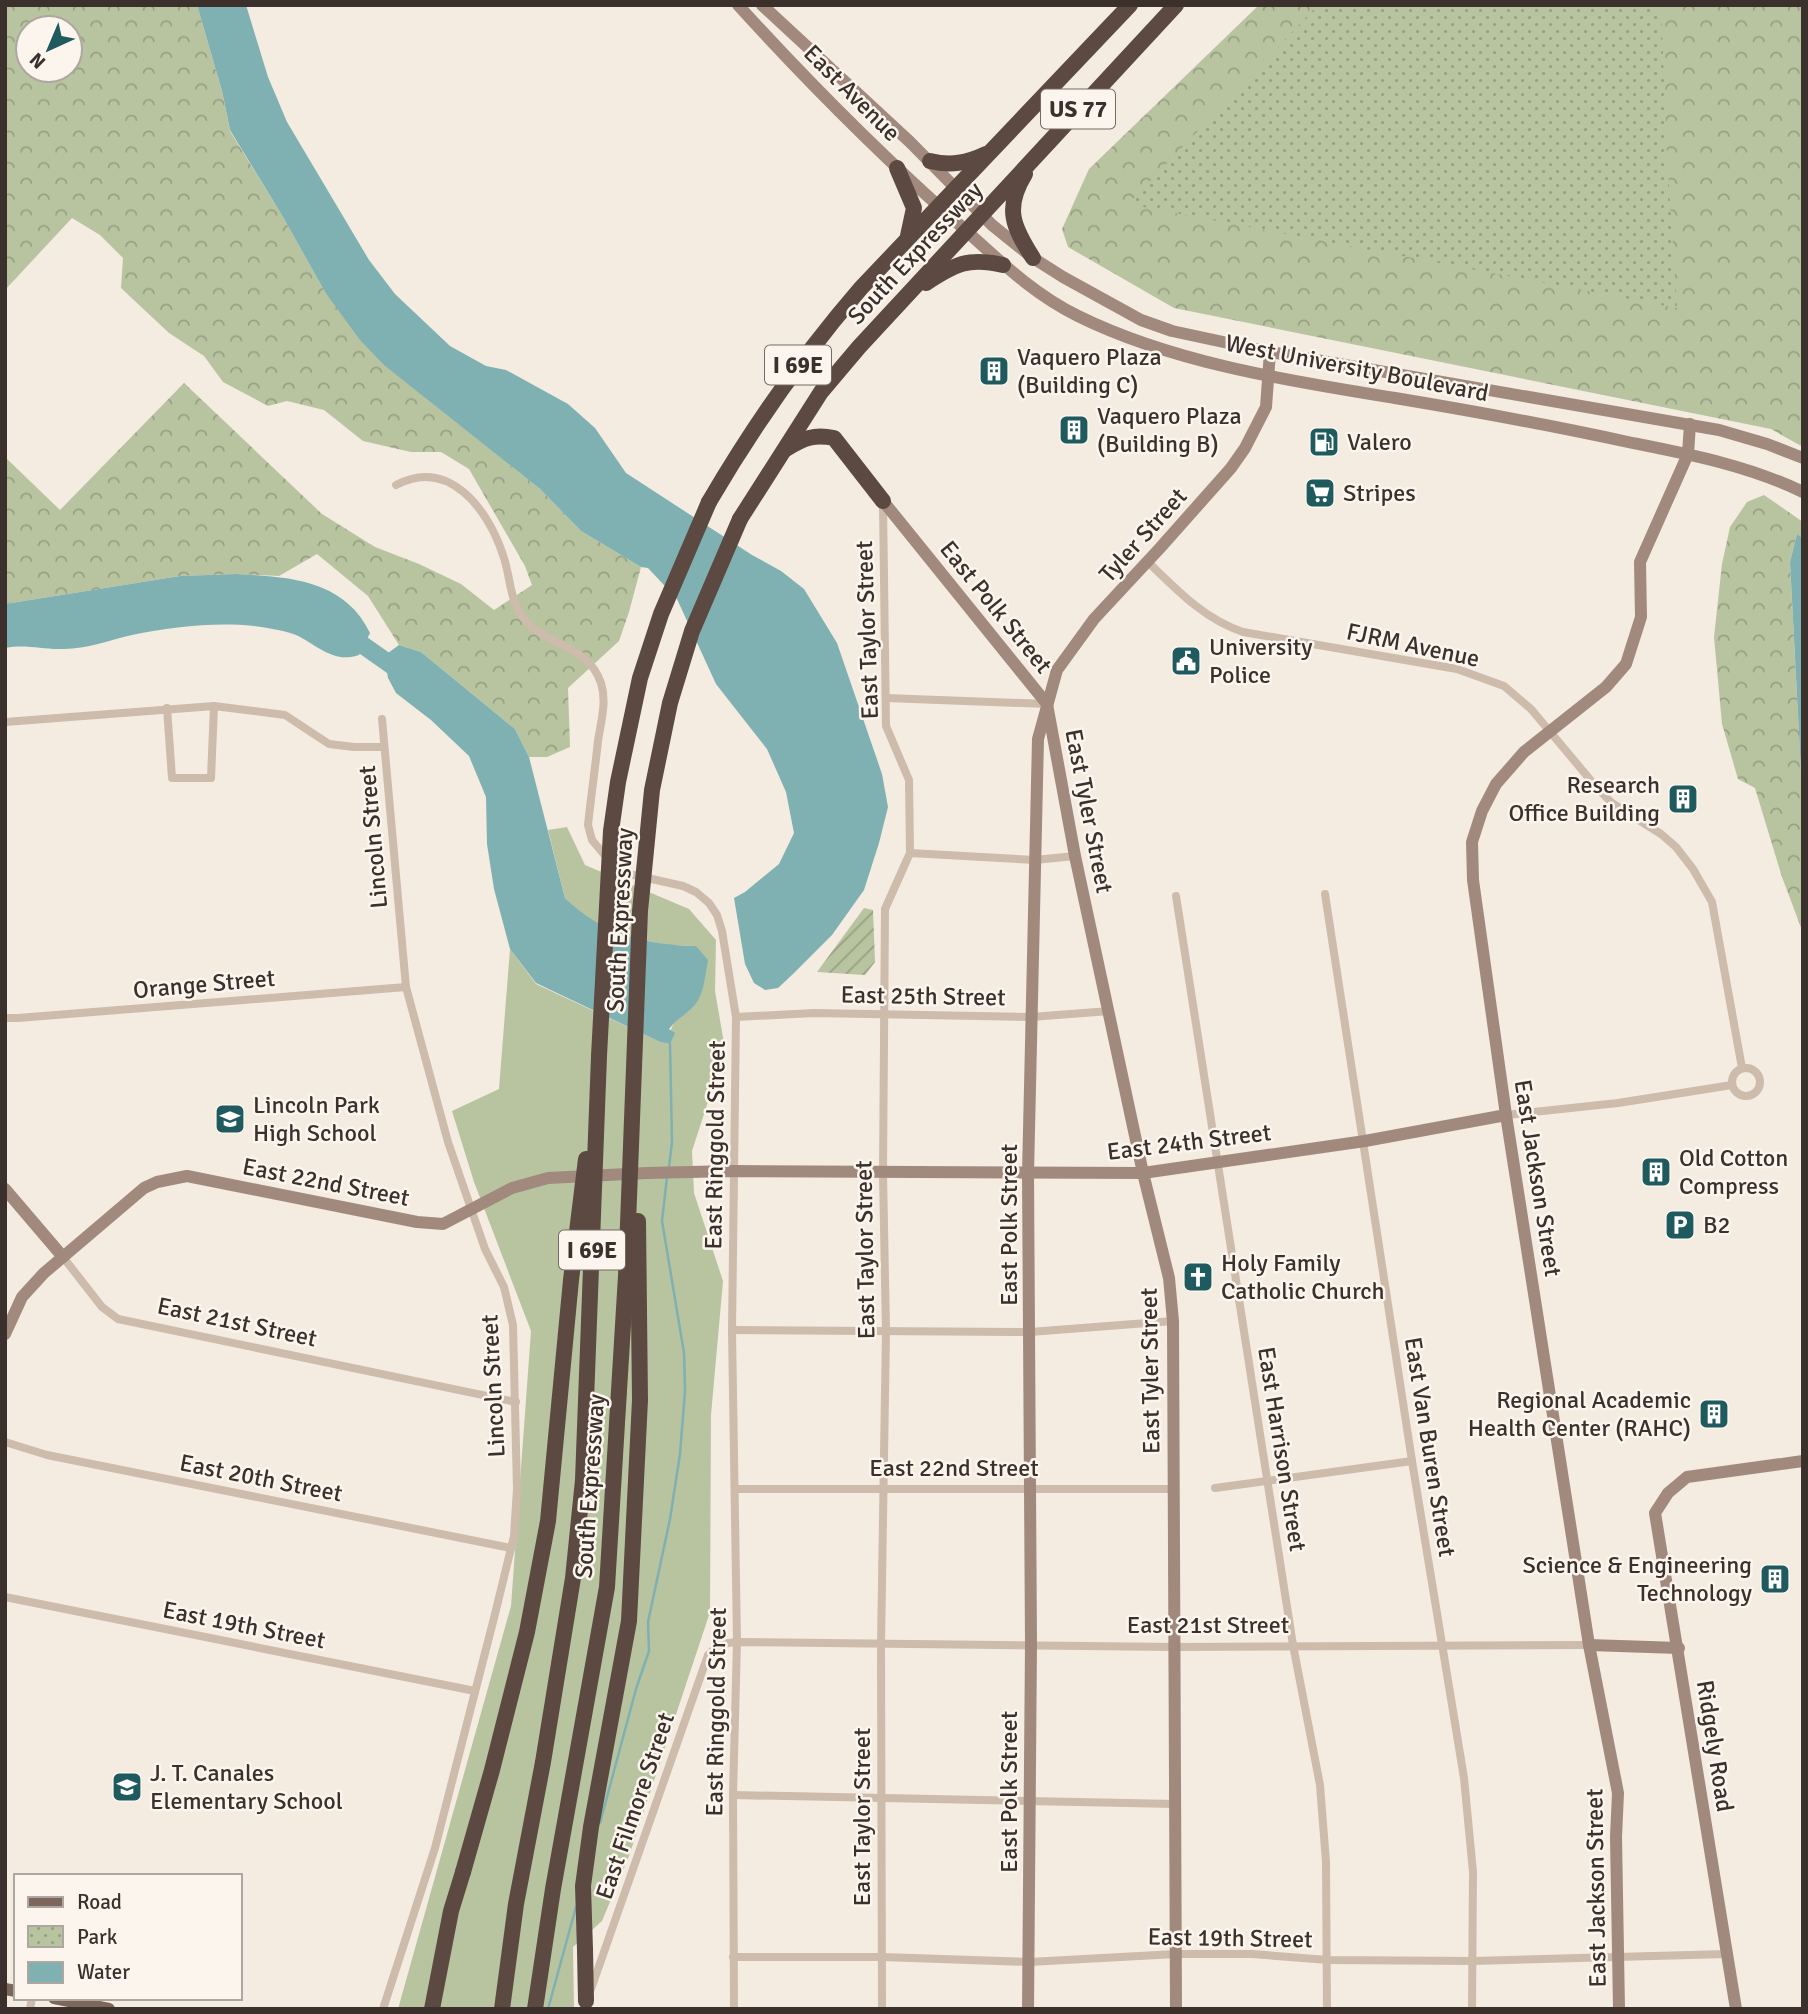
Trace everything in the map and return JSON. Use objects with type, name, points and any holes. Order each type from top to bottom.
[{"type":"highway","name":"South Expressway","points":[[502,2009],[516,1904],[572,1578],[582,1493],[599,1056],[611,831],[626,736],[640,678],[661,614],[709,502],[784,383],[831,323],[1130,5]]},
{"type":"highway","name":"South Expressway","points":[[535,2009],[553,1889],[607,1587],[626,1276],[643,869],[652,790],[661,743],[692,631],[740,519],[821,392],[1042,147],[1176,5]]},
{"type":"highway","points":[[1033,258],[1019,237],[1012,210],[1022,179],[1042,147]]},
{"type":"highway","points":[[930,161],[948,165],[973,160],[989,153]]},
{"type":"highway","points":[[897,168],[914,208],[912,227],[906,242]]},
{"type":"highway","points":[[906,296],[955,265],[978,261],[1003,265]]},
{"type":"highway","points":[[781,452],[805,437],[819,435],[834,438],[883,501]]},
{"type":"highway","points":[[586,2005],[583,1886],[591,1827],[629,1621],[633,1551],[640,1400],[636,1023]]},
{"type":"highway","points":[[435,2005],[451,1911],[492,1770],[527,1632],[548,1521],[570,1280],[599,1056]]},
{"type":"main road","points":[[64,2000],[109,2009]]},
{"type":"street","name":"East Avenue","points":[[738,5],[897,168],[939,207]]},
{"type":"street","name":"East Avenue","points":[[762,5],[956,188]]},
{"type":"street","name":"West University Boulevard","points":[[956,188],[981,214],[1033,258],[1105,302],[1141,320],[1172,331],[1270,352],[1690,424],[1767,444],[1803,458]]},
{"type":"street","name":"West University Boulevard","points":[[939,207],[1037,293],[1104,328],[1166,352],[1330,387],[1516,418],[1688,454],[1741,467],[1803,492]]},
{"type":"street","name":"Tyler Street","points":[[1047,704],[1057,670],[1094,619],[1148,562],[1231,468],[1245,448],[1266,407],[1270,352]]},
{"type":"street","name":"East Jackson Street","points":[[1619,2009],[1616,1837],[1618,1793],[1589,1645],[1506,1115],[1473,880],[1472,842],[1482,811],[1496,784],[1524,752],[1606,687],[1626,664],[1641,617],[1640,562],[1688,454],[1690,424]]},
{"type":"street","name":"East Ringgold Street","points":[[396,485],[420,476],[446,479],[467,495],[490,525],[504,556],[513,601],[519,613],[537,631],[569,647],[587,660],[595,671],[604,696],[587,825],[592,840],[612,864],[625,873],[683,886],[696,892],[709,903],[717,915],[722,931],[736,1017],[732,1330],[737,1642],[733,1795],[734,2009]]},
{"type":"street","name":"East Taylor Street","points":[[882,2009],[881,1645],[886,1331],[883,1173],[886,909],[910,853],[909,780],[887,726],[883,501]]},
{"type":"street","name":"East Polk Street","points":[[883,501],[1047,704],[1038,739],[1028,1174],[1031,1644],[1028,2009]]},
{"type":"street","name":"FJRM Avenue","points":[[1148,562],[1194,606],[1228,627],[1251,634],[1457,669],[1504,686],[1531,709],[1612,803],[1661,834],[1676,847],[1693,869],[1712,902],[1742,1068]]},
{"type":"street","points":[[886,698],[1047,704]]},
{"type":"street","name":"East Tyler Street","points":[[1047,704],[1075,856],[1143,1173],[1169,1278],[1173,1321],[1177,2009]]},
{"type":"street","points":[[167,708],[172,778],[211,778],[215,706]]},
{"type":"street","points":[[5,722],[215,706],[285,715],[329,744],[384,747]]},
{"type":"street","name":"Lincoln Street","points":[[382,719],[406,987],[448,1142],[485,1249],[504,1287],[513,1325],[517,1489],[510,1548],[435,1848],[383,2009]]},
{"type":"street","points":[[910,853],[1035,860],[1075,856]]},
{"type":"street","name":"East Van Buren Street","points":[[1325,894],[1472,1837],[1472,2009]]},
{"type":"street","name":"East Harrison Street","points":[[1177,896],[1293,1645],[1320,1785],[1326,1863],[1327,2009]]},
{"type":"street","name":"Orange Street","points":[[5,1018],[406,987]]},
{"type":"street","name":"East 25th Street","points":[[736,1017],[814,1013],[1031,1017],[1110,1012]]},
{"type":"street","points":[[1742,1068],[1751,1069],[1758,1075],[1760,1083],[1757,1092],[1749,1096],[1740,1095],[1732,1085],[1734,1074],[1742,1068]]},
{"type":"street","name":"East 24th Street","points":[[647,1173],[1143,1173],[1365,1141],[1506,1115],[1618,1103],[1732,1085]]},
{"type":"street","name":"East 22nd Street","points":[[63,1257],[144,1188],[187,1176],[417,1222],[443,1224],[512,1188],[548,1178],[647,1173]]},
{"type":"street","name":"East 21st Street","points":[[5,1189],[102,1307],[118,1319],[516,1402]]},
{"type":"street","points":[[5,1334],[22,1297],[63,1257]]},
{"type":"street","points":[[732,1330],[1030,1332],[1173,1321]]},
{"type":"street","name":"East 20th Street","points":[[5,1442],[47,1455],[510,1548]]},
{"type":"street","points":[[1215,1489],[1412,1461]]},
{"type":"street","name":"Ridgely Road","points":[[1736,2009],[1655,1513],[1668,1493],[1687,1477],[1803,1461]]},
{"type":"street","name":"East 22nd Street","points":[[735,1489],[1173,1489]]},
{"type":"street","name":"East 19th Street","points":[[5,1597],[475,1691]]},
{"type":"street","name":"East 21st Street","points":[[737,1642],[1175,1647],[1589,1645],[1679,1648]]},
{"type":"street","name":"East Filmore Street","points":[[586,2005],[708,1655],[720,1644],[737,1642]]},
{"type":"street","points":[[733,1795],[1176,1804]]},
{"type":"street","name":"East 19th Street","points":[[733,1957],[882,1957],[1029,1962],[1176,1954],[1252,1954],[1328,1960],[1473,1961],[1727,1954]]},
{"type":"green space","points":[[5,5],[197,5],[222,91],[230,131],[325,292],[385,365],[540,489],[581,531],[641,567],[619,641],[568,688],[570,747],[547,757],[529,757],[515,729],[421,652],[399,645],[368,596],[317,554],[279,576],[180,576],[5,604],[5,457],[60,510],[184,383],[322,514],[375,547],[461,584],[494,610],[532,585],[525,566],[469,469],[441,452],[411,452],[363,441],[324,410],[287,401],[268,406],[223,382],[204,356],[169,333],[121,288],[123,258],[100,235],[72,218],[5,290]]},
{"type":"green space","points":[[1259,5],[1803,5],[1803,447],[1771,429],[1174,308],[1068,247],[1062,229],[1089,169]]},
{"type":"green space","points":[[1318,5],[1661,5],[1677,308],[1128,204]]},
{"type":"green space","points":[[1764,495],[1803,522],[1803,538],[1797,534],[1790,562],[1803,810],[1803,933],[1782,877],[1755,788],[1738,779],[1722,724],[1714,637],[1722,564],[1730,527],[1747,502]]},
{"type":"green space","points":[[567,827],[585,865],[689,909],[716,940],[715,991],[725,1049],[692,1151],[694,1193],[723,1281],[711,1415],[710,1612],[629,1856],[602,1921],[573,1947],[574,2009],[398,2009],[511,1606],[531,1331],[474,1182],[452,1111],[499,1089],[510,949],[536,984],[660,1042],[670,1044],[675,1022],[693,1007],[696,946],[668,945],[621,936],[580,914],[565,898],[548,830]]},
{"type":"green space","points":[[864,908],[873,910],[875,962],[865,975],[817,972]]},
{"type":"water","points":[[197,5],[246,5],[268,77],[287,122],[369,260],[395,294],[450,346],[486,366],[506,370],[568,404],[595,428],[626,473],[781,571],[804,589],[837,643],[882,774],[888,807],[864,890],[832,935],[778,988],[765,990],[754,983],[745,964],[734,898],[779,864],[794,833],[786,792],[767,749],[716,684],[677,599],[648,568],[641,567],[581,531],[540,489],[384,365],[360,340],[325,292],[230,130],[222,91]]},
{"type":"water","points":[[1797,534],[1803,538],[1803,810],[1790,562]]},
{"type":"water","points":[[236,574],[294,580],[330,591],[359,615],[370,633],[359,655],[334,655],[281,630],[224,625],[162,630],[72,649],[5,648],[5,604],[180,576]]},
{"type":"water","points":[[399,645],[421,652],[515,729],[529,757],[565,898],[609,929],[643,940],[696,946],[708,960],[699,999],[669,1029],[675,1033],[670,1044],[660,1042],[536,983],[510,949],[494,889],[487,844],[486,797],[469,756],[431,720],[396,693],[388,678],[386,666],[388,653]]},
{"type":"waterway","points":[[347,634],[404,674]]},
{"type":"waterway","points":[[669,1167],[672,1142],[670,1044]]},
{"type":"waterway","points":[[600,1823],[649,1651],[648,1622],[670,1519],[680,1454],[685,1391],[684,1353],[662,1221],[667,1177]]},
{"type":"waterway","points":[[548,2009],[576,1907]]},
{"type":"place","name":"Vaquero Plaza (Building C)","points":[[994,371]]},
{"type":"place","name":"Vaquero Plaza (Building B)","points":[[1074,430]]},
{"type":"place","name":"Valero","points":[[1324,442]]},
{"type":"place","name":"Stripes","points":[[1320,493]]},
{"type":"place","name":"University Police","points":[[1186,661]]},
{"type":"place","name":"Research Office Building","points":[[1683,799]]},
{"type":"place","name":"Lincoln Park High School","points":[[230,1119]]},
{"type":"place","name":"Old Cotton Compress","points":[[1656,1172]]},
{"type":"place","name":"B2","points":[[1680,1225]]},
{"type":"place","name":"Holy Family Catholic Church","points":[[1198,1277]]},
{"type":"place","name":"Regional Academic Health Center (RAHC)","points":[[1714,1414]]},
{"type":"place","name":"Science & Engineering Technology","points":[[1775,1579]]},
{"type":"place","name":"J. T. Canales Elementary School","points":[[127,1787]]}]
